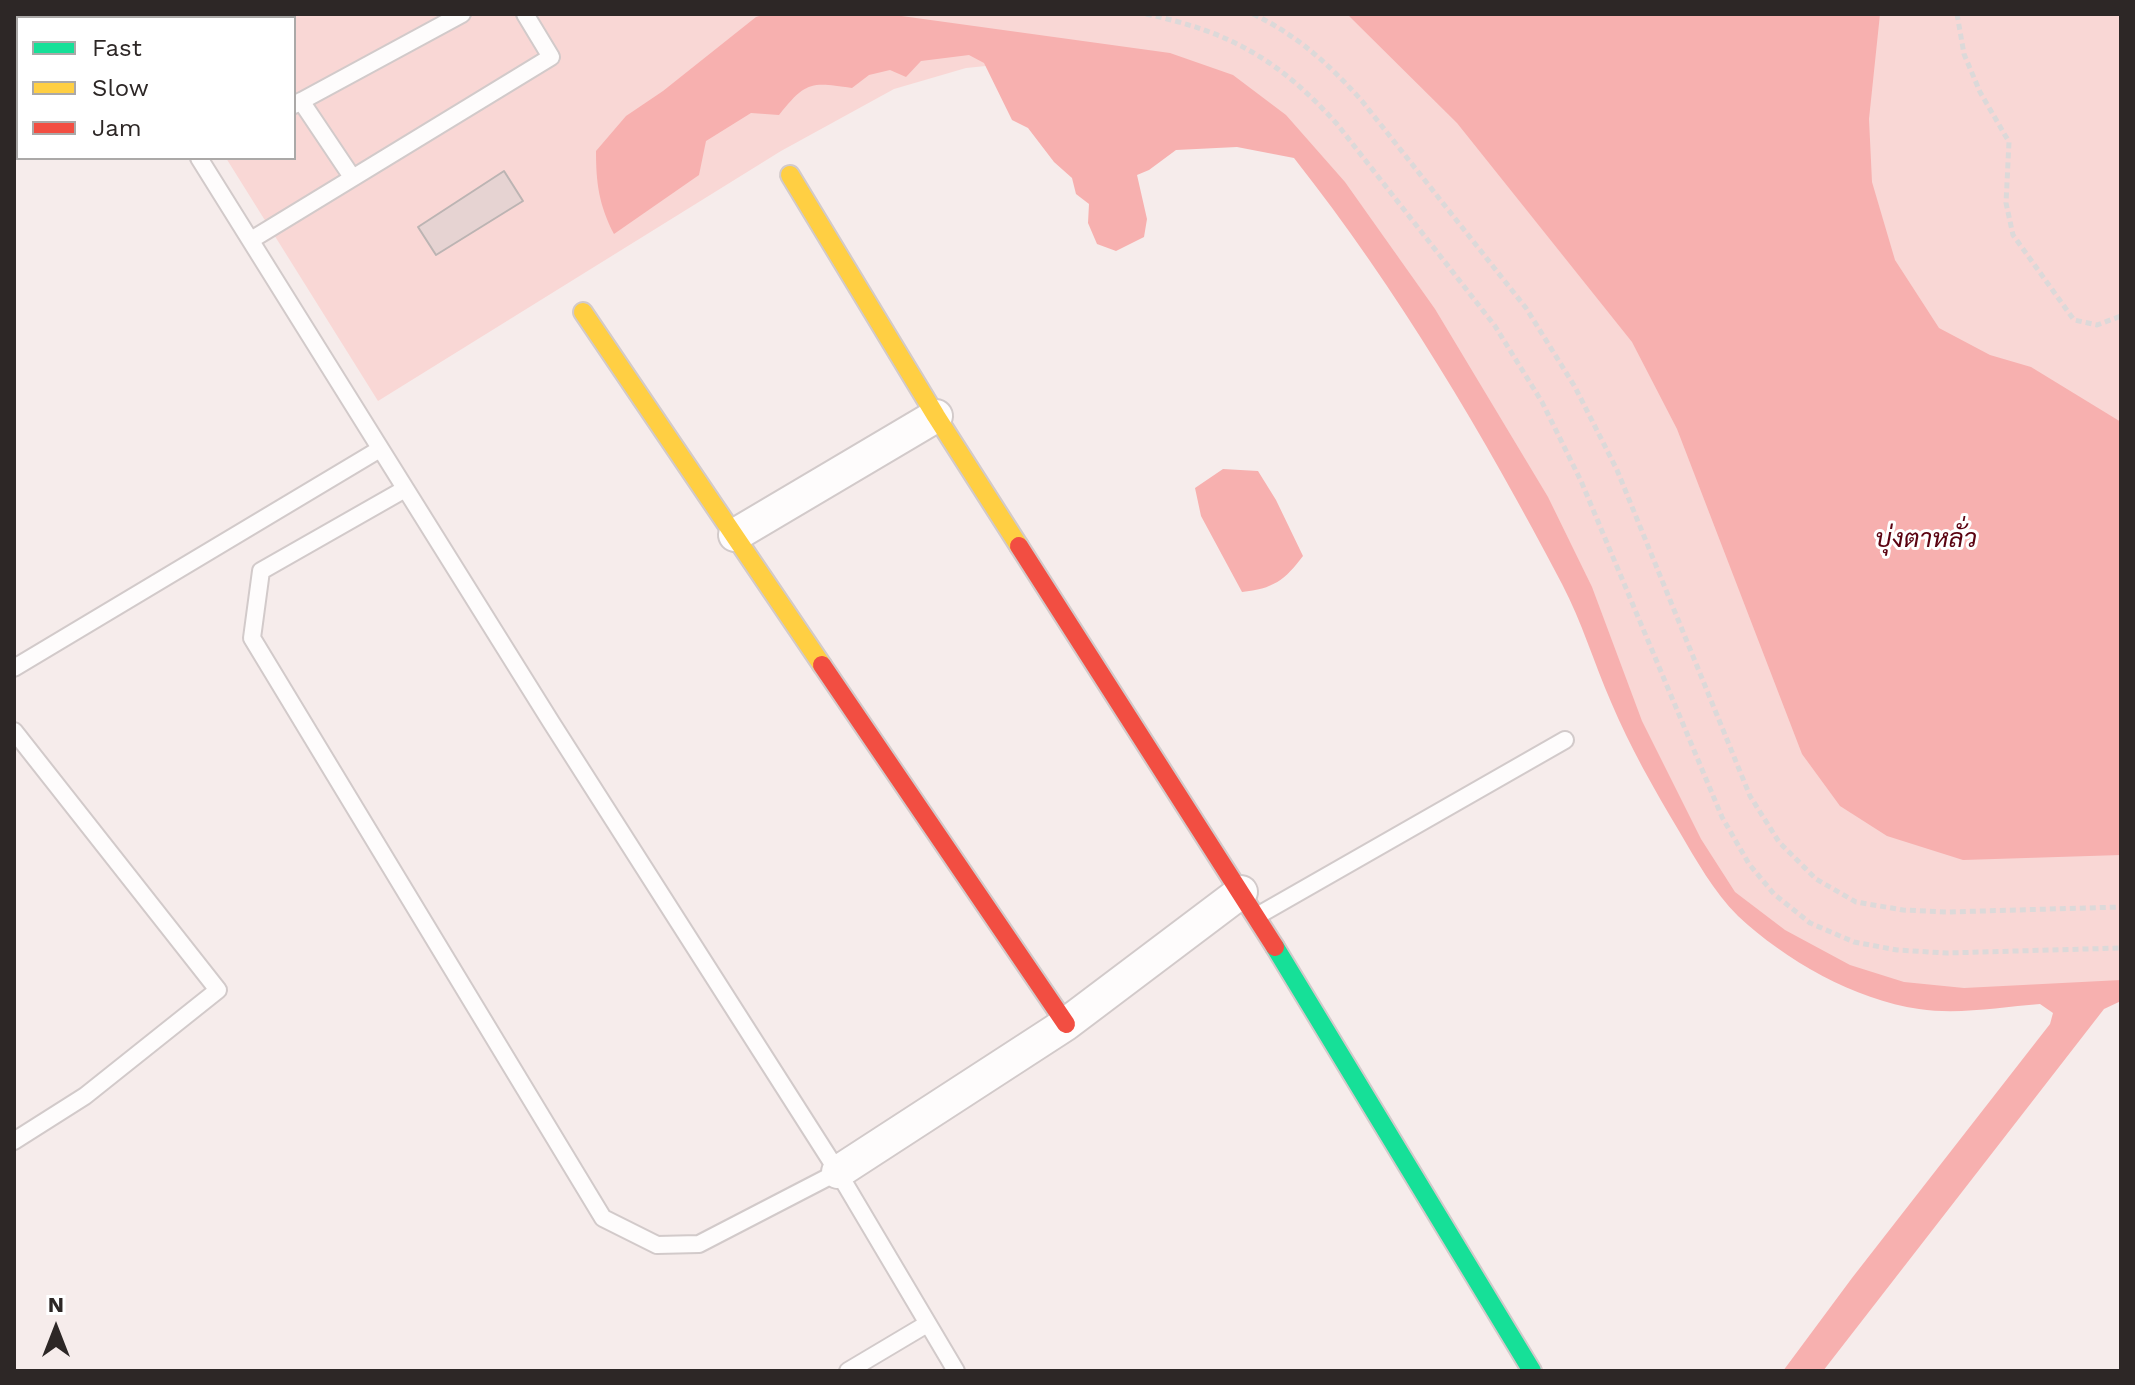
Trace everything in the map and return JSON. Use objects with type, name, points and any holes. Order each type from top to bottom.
[{"type":"street","points":[[790,175],[936,416],[1248,904],[1532,1371]]},
{"type":"street","points":[[583,312],[1066,1024]]},
{"type":"street","points":[[735,535],[936,416]]},
{"type":"street","points":[[838,1172],[1248,904]]},
{"type":"lane","points":[[352,177],[298,103],[462,14]]},
{"type":"lane","points":[[251,240],[551,57],[525,14]]},
{"type":"lane","points":[[200,160],[838,1172],[956,1371]]},
{"type":"lane","points":[[14,668],[380,449]]},
{"type":"lane","points":[[405,489],[261,571],[252,638],[603,1218],[657,1245],[699,1244],[838,1172]]},
{"type":"lane","points":[[14,731],[218,990],[85,1096],[14,1141]]},
{"type":"lane","points":[[1248,904],[1565,740]]},
{"type":"lane","points":[[848,1371],[927,1324]]},
{"type":"path","points":[[1146,14],[1212,32],[1248,48],[1279,68],[1311,96],[1337,124],[1495,326],[1542,402],[1581,481],[1722,817],[1749,864],[1774,894],[1810,923],[1854,942],[1897,950],[1947,953],[2121,948]]},
{"type":"path","points":[[1253,14],[1298,39],[1333,69],[1362,101],[1526,308],[1575,387],[1617,470],[1750,796],[1779,842],[1806,870],[1856,902],[1903,910],[1947,912],[2121,907]]},
{"type":"path","points":[[1957,14],[1964,54],[1980,92],[2009,142],[2006,203],[2013,235],[2074,320],[2097,325],[2121,316]]},
{"type":"shaded area","points":[[2121,14],[2121,991],[1983,998],[1810,969],[1729,894],[1679,817],[1560,545],[1312,161],[1075,57],[966,68],[894,89],[781,151],[378,401],[227,160],[296,160],[296,16],[137,16]]},
{"type":"water","points":[[766,14],[887,14],[1170,53],[1233,75],[1286,115],[1345,182],[1435,309],[1548,497],[1592,587],[1642,721],[1701,839],[1735,892],[1785,930],[1850,965],[1904,982],[1964,988],[2121,980],[2121,1001],[2104,1009],[1823,1371],[1783,1371],[2050,1024],[2053,1013],[2040,1004],[1934,1011],[1870,997],[1822,976],[1777,948],[1729,907],[1699,864],[1643,768],[1611,702],[1569,598],[1470,419],[1369,259],[1294,158],[1237,147],[1176,150],[1137,175],[1147,219],[1144,237],[1116,251],[1097,244],[1088,223],[1089,204],[1076,194],[1072,178],[1054,162],[1028,128],[1012,120],[984,63],[969,55],[921,61],[906,77],[890,70],[869,75],[852,88],[810,86],[779,115],[751,113],[706,141],[699,175],[614,234],[599,194],[596,151],[626,116],[663,91],[756,17]]},
{"type":"water","name":"บุ่งตาหลั่ว","points":[[1347,14],[1880,14],[1869,119],[1872,182],[1895,260],[1939,328],[1990,355],[2031,367],[2121,422],[2121,855],[1963,860],[1887,836],[1840,806],[1802,754],[1677,429],[1632,342],[1457,123]]},
{"type":"water","points":[[1223,469],[1258,471],[1303,556],[1284,577],[1270,586],[1242,592],[1201,516],[1195,488]]},
{"type":"building","points":[[504,171],[523,201],[436,255],[418,227]]},
{"type":"traffic: fast","points":[[1275,947],[1532,1371]]},
{"type":"traffic: slow","points":[[790,175],[1019,546]]},
{"type":"traffic: slow","points":[[583,312],[822,665]]},
{"type":"traffic: jam","points":[[1019,546],[1275,947]]},
{"type":"traffic: jam","points":[[822,665],[1066,1024]]}]
